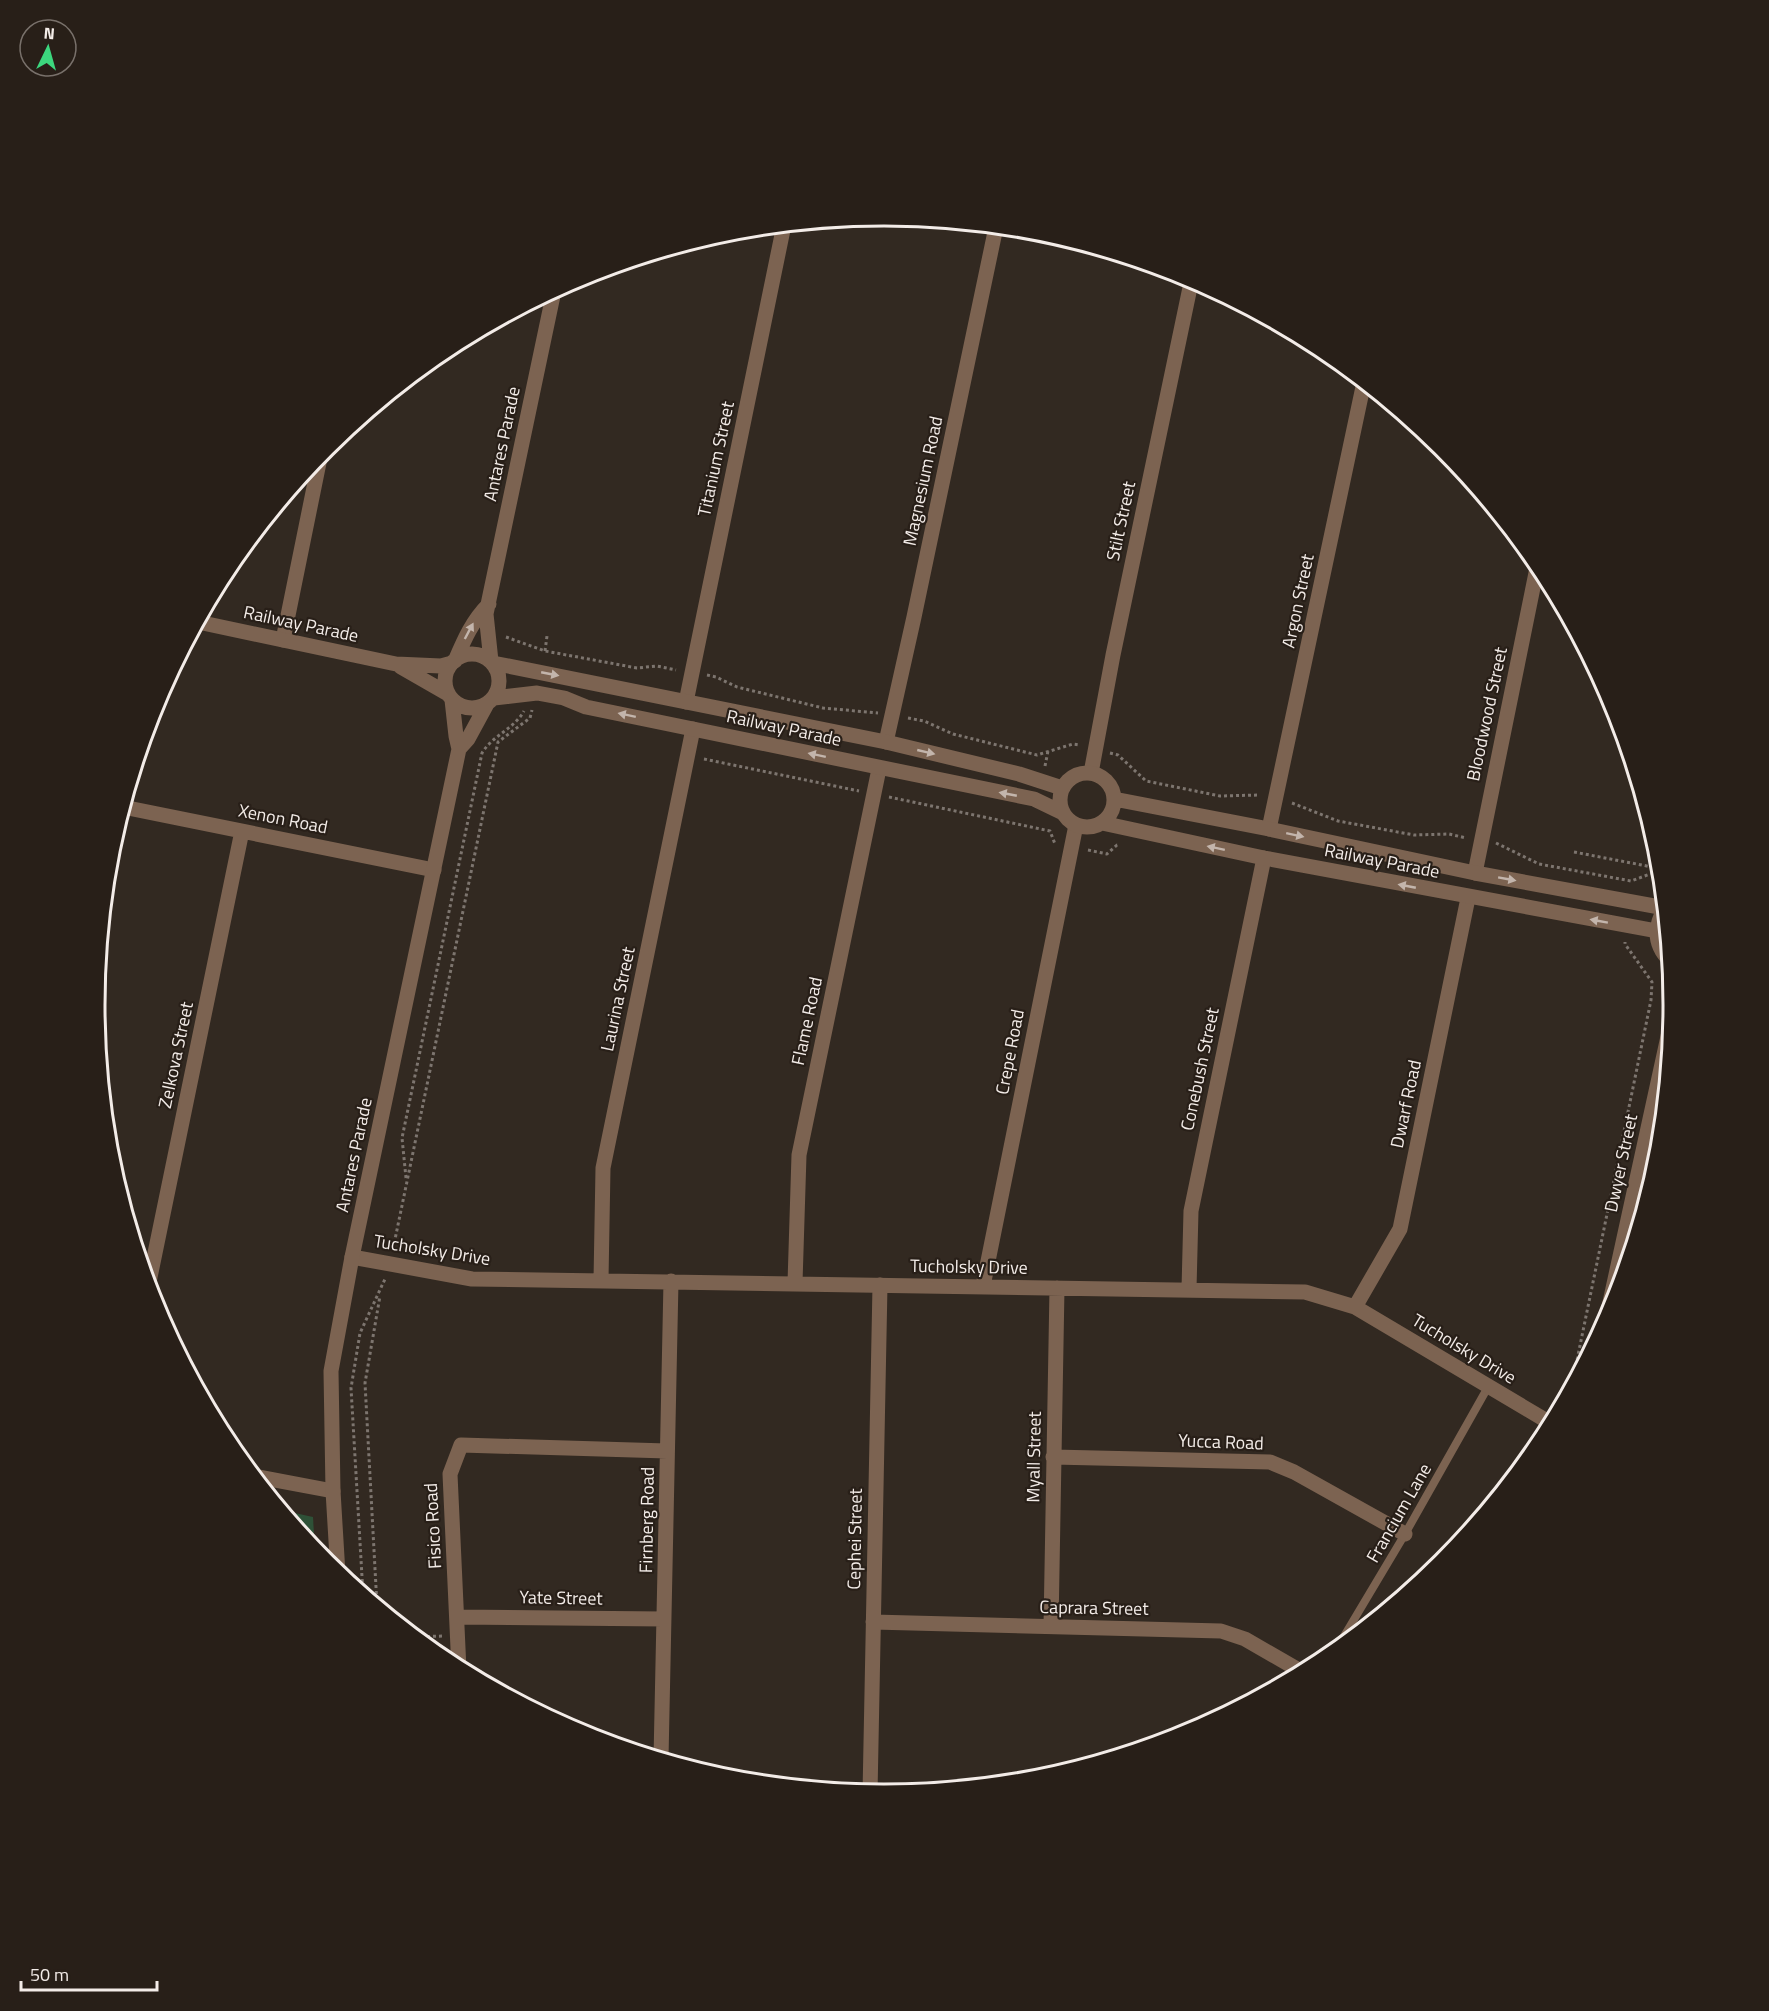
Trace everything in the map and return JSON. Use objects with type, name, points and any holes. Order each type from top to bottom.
[{"type":"street","name":"Titanium Street","points":[[686,702],[782,233]]},
{"type":"street","name":"Magnesium Road","points":[[886,742],[917,606],[994,234]]},
{"type":"street","name":"Stilt Street","points":[[1091,773],[1113,655],[1190,288]]},
{"type":"street","name":"Antares Parade","points":[[492,662],[487,634],[489,604],[552,301]]},
{"type":"street","name":"Argon Street","points":[[1269,829],[1362,390]]},
{"type":"street","points":[[283,640],[317,471]]},
{"type":"street","name":"Bloodwood Street","points":[[1475,873],[1535,576]]},
{"type":"street","name":"Antares Parade","points":[[453,662],[469,630],[479,614],[489,604]]},
{"type":"street","name":"Railway Parade","points":[[205,623],[396,664],[441,666],[453,662]]},
{"type":"street","points":[[468,654],[477,654],[492,662],[498,671],[500,680],[498,690],[491,701],[470,708],[457,704],[450,697],[445,678],[453,662],[468,654]]},
{"type":"street","name":"Railway Parade","points":[[492,662],[886,742],[1019,774],[1062,788]]},
{"type":"street","name":"Railway Parade","points":[[396,664],[428,681],[450,697]]},
{"type":"street","name":"Railway Parade","points":[[491,701],[537,693],[564,698],[586,707],[1034,799],[1063,813]]},
{"type":"street","name":"Antares Parade","points":[[337,1561],[333,1491],[331,1371],[352,1257],[459,749],[450,697]]},
{"type":"street","name":"Antares Parade","points":[[459,749],[468,739],[491,701]]},
{"type":"street","name":"Laurina Street","points":[[601,1280],[603,1168],[693,729]]},
{"type":"street","name":"Flame Road","points":[[795,1283],[799,1155],[879,769]]},
{"type":"street","points":[[1091,773],[1100,776],[1113,790],[1113,808],[1109,817],[1093,827],[1076,825],[1063,813],[1060,806],[1062,788],[1074,776],[1091,773]]},
{"type":"street","name":"Railway Parade","points":[[1114,799],[1475,873],[1657,906]]},
{"type":"street","name":"Xenon Road","points":[[131,809],[434,870]]},
{"type":"street","name":"Railway Parade","points":[[1102,823],[1468,898],[1657,931]]},
{"type":"street","name":"Crepe Road","points":[[983,1286],[1076,825]]},
{"type":"street","name":"Zelkova Street","points":[[151,1270],[242,831]]},
{"type":"street","name":"Conebush Street","points":[[1189,1289],[1191,1211],[1264,858]]},
{"type":"street","name":"Dwarf Road","points":[[1355,1307],[1400,1229],[1468,898]]},
{"type":"street","points":[[1659,921],[1658,943],[1661,949]]},
{"type":"street","name":"Dwyer Street","points":[[1616,1273],[1660,1078]]},
{"type":"street","name":"Tucholsky Drive","points":[[352,1257],[472,1279],[1305,1292],[1355,1307],[1488,1387],[1548,1414]]},
{"type":"street","name":"Firnberg Road","points":[[662,1752],[671,1281]]},
{"type":"street","name":"Cephei Street","points":[[870,1784],[880,1284]]},
{"type":"street","name":"Myall Street","points":[[1051,1626],[1057,1288]]},
{"type":"street","name":"Fisico Road","points":[[459,1659],[450,1474],[461,1446],[667,1451]]},
{"type":"street","name":"Yucca Road","points":[[1053,1456],[1270,1462],[1294,1472],[1405,1534]]},
{"type":"street","points":[[265,1478],[333,1491]]},
{"type":"street","name":"Yate Street","points":[[457,1617],[664,1619]]},
{"type":"street","name":"Caprara Street","points":[[873,1622],[1221,1631],[1245,1639],[1296,1668]]},
{"type":"lane","name":"Francium Lane","points":[[1345,1634],[1488,1387]]},
{"type":"path","points":[[533,672],[537,648]]},
{"type":"path","points":[[407,1183],[402,1138],[482,753],[489,742],[519,719],[530,694]]},
{"type":"path","points":[[362,1584],[351,1388],[360,1334],[381,1291],[390,1265],[498,742]]},
{"type":"path","points":[[1071,847],[1107,854],[1117,845],[1125,846]]},
{"type":"path","points":[[1574,852],[1651,867]]},
{"type":"path","points":[[1631,881],[1634,902]]},
{"type":"path","points":[[1576,1365],[1651,1000],[1652,982],[1625,944],[1629,926]]},
{"type":"path","points":[[376,1597],[365,1383],[381,1291]]},
{"type":"path","points":[[427,1636],[458,1635]]},
{"type":"green space","points":[[293,1513],[313,1517],[314,1537]]}]
